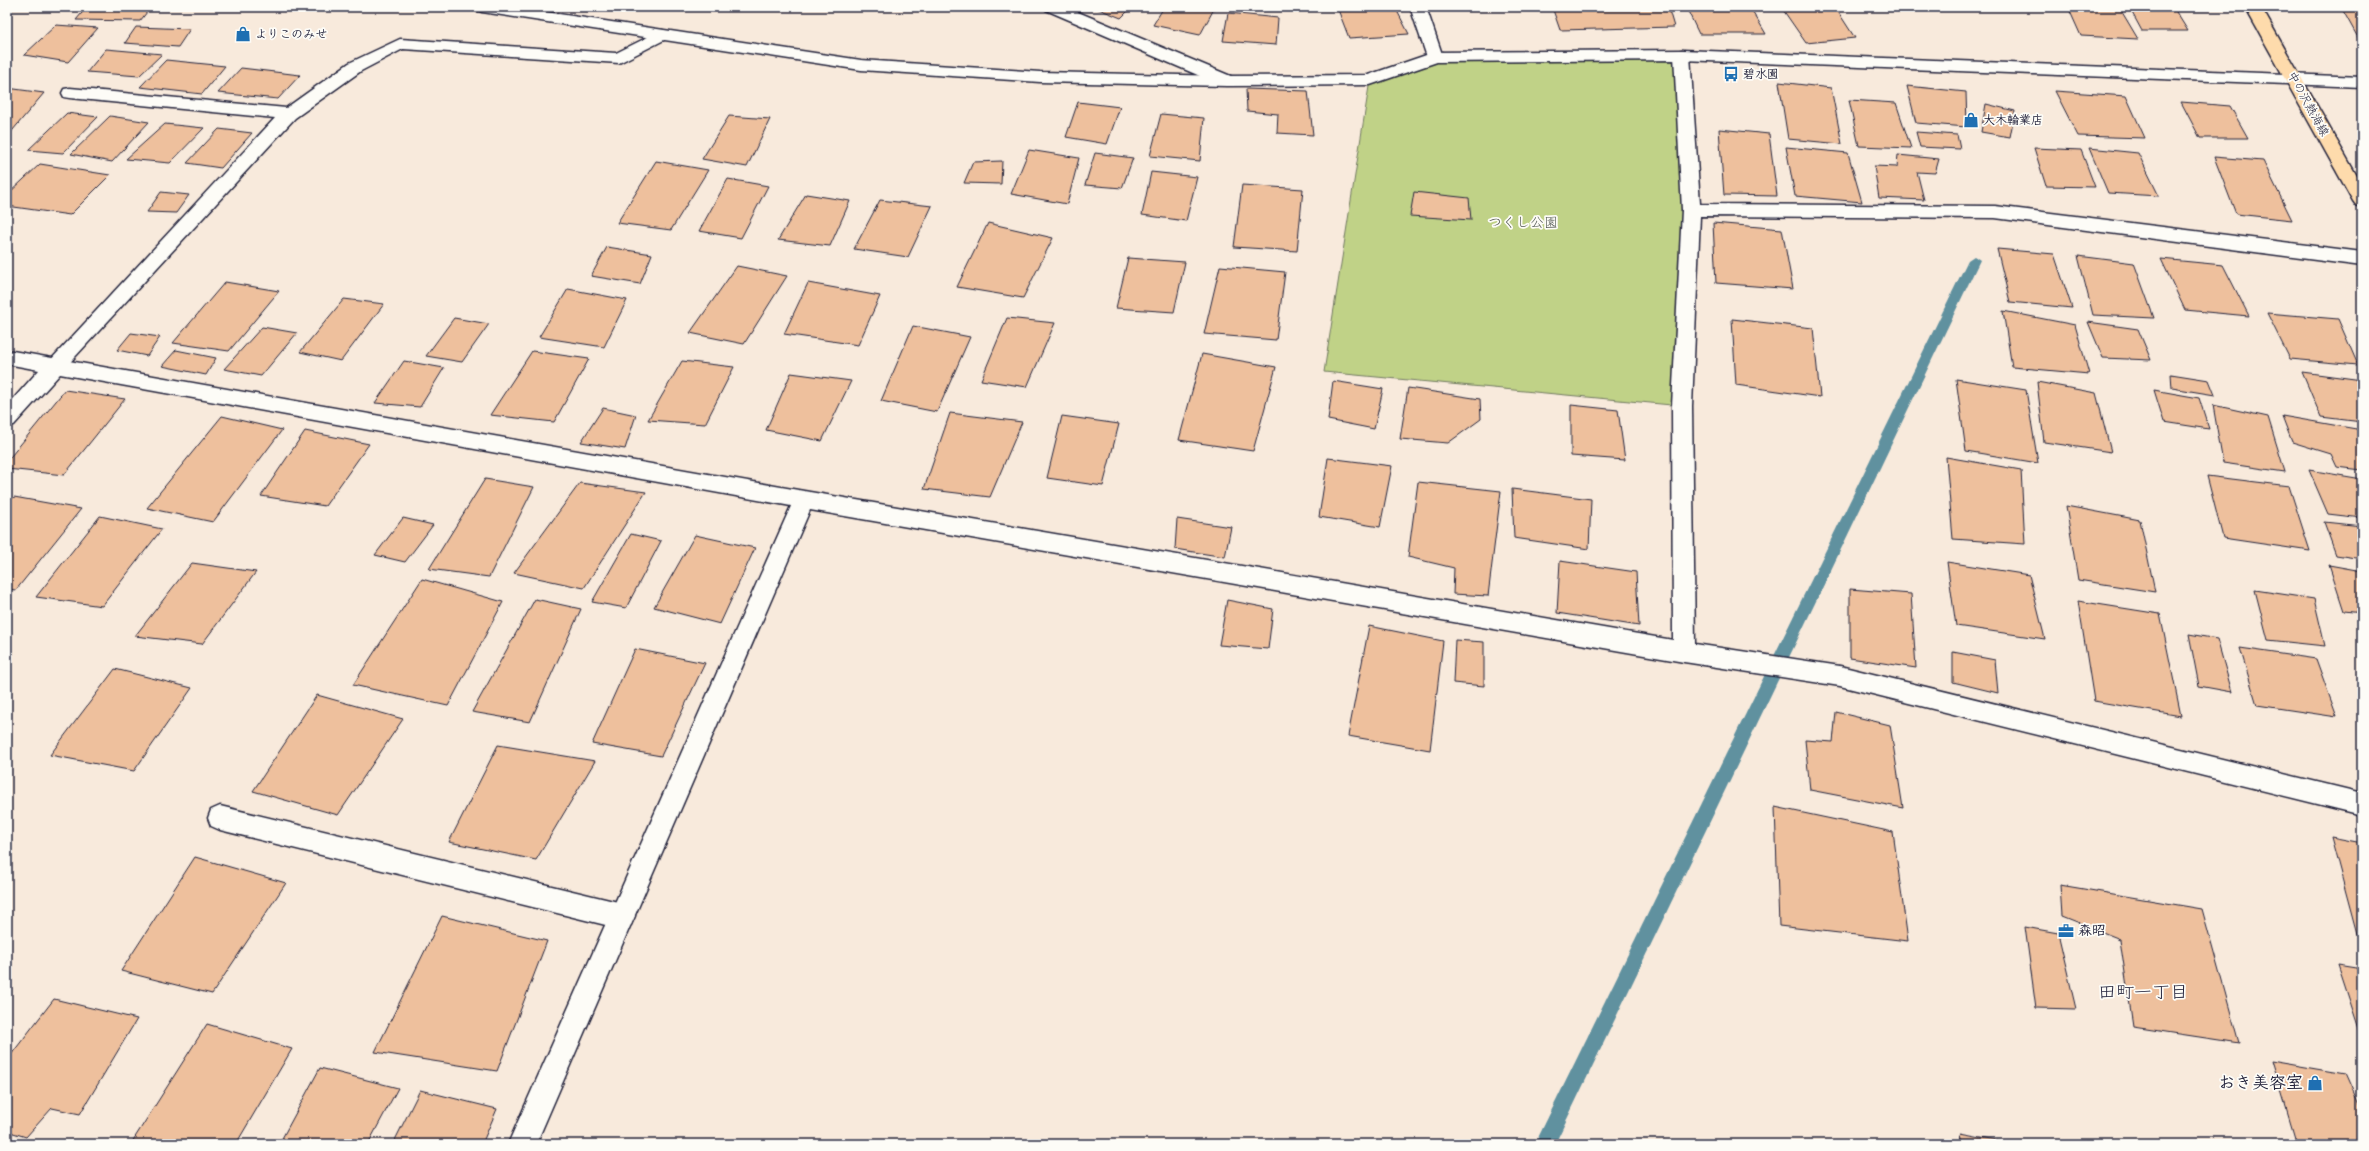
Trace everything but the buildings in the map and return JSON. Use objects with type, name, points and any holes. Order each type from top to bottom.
[{"type":"main road","name":"中の沢熱海線","points":[[2253,7],[2296,81],[2362,201]]},
{"type":"street","points":[[482,7],[861,65],[1040,77],[1227,82],[1370,80],[1434,58],[1682,55],[2022,67],[2296,81],[2362,82]]},
{"type":"street","points":[[1052,7],[1227,82]]},
{"type":"street","points":[[1418,7],[1434,58]]},
{"type":"street","points":[[7,419],[289,114],[356,67],[400,44],[619,58],[662,35]]},
{"type":"street","points":[[1682,55],[1690,210],[1682,406],[1684,652]]},
{"type":"street","points":[[70,93],[289,114]]},
{"type":"street","points":[[1690,210],[1995,212],[2362,259]]},
{"type":"street","points":[[7,357],[804,500],[1684,652],[1840,676],[2362,804]]},
{"type":"street","points":[[522,1144],[804,500]]},
{"type":"street","points":[[220,818],[622,916]]},
{"type":"green space","name":"つくし公園","points":[[1682,55],[1691,210],[1682,406],[1324,372],[1370,80],[1435,57]]},
{"type":"waterway","points":[[1545,1144],[1974,260]]},
{"type":"place","name":"よりこのみせ","points":[[243,34]]},
{"type":"place","name":"碧水園","points":[[1731,74]]},
{"type":"place","name":"大木輪業店","points":[[1971,120]]},
{"type":"place","name":"森昭","points":[[2066,931]]},
{"type":"place","name":"おき美容室","points":[[2315,1083]]},
{"type":"district","name":"田町一丁目","points":[[2143,992]]}]
